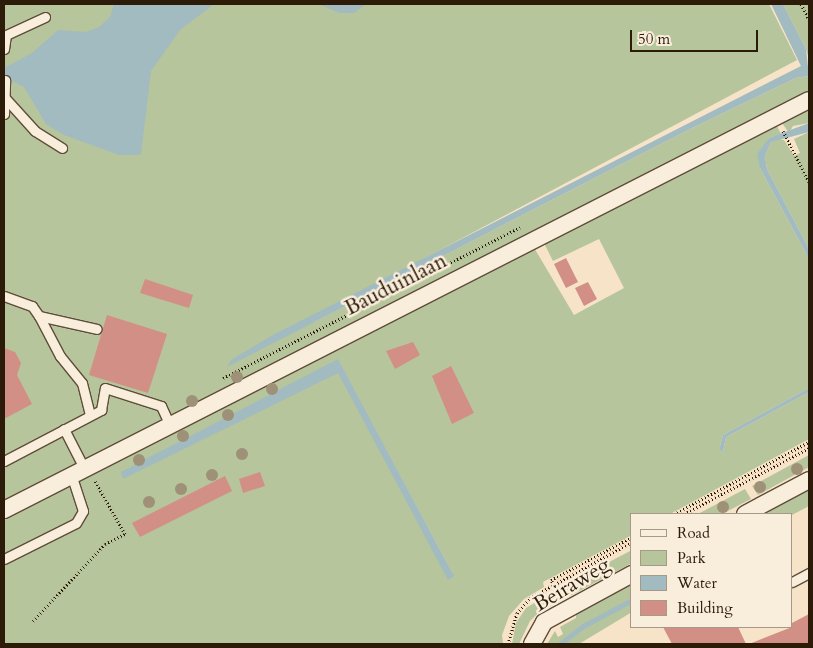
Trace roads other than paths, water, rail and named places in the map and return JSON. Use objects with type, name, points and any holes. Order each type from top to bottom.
[{"type":"street","name":"Bauduinlaan","points":[[4,510],[809,100]]},
{"type":"street","points":[[747,513],[809,480]]},
{"type":"street","name":"Beiraweg","points":[[533,639],[544,622],[630,575]]},
{"type":"lane","points":[[4,49],[5,33],[45,17]]},
{"type":"lane","points":[[4,114],[6,99],[5,80]]},
{"type":"lane","points":[[6,99],[36,131],[62,148]]},
{"type":"lane","points":[[4,296],[32,306],[60,356],[82,383],[90,416]]},
{"type":"lane","points":[[39,316],[97,329]]},
{"type":"lane","points":[[4,461],[100,410],[106,388],[161,406],[170,425]]},
{"type":"lane","points":[[4,559],[76,523],[83,510],[81,470],[64,429]]},
{"type":"lane","points":[[793,581],[809,573]]},
{"type":"water","points":[[114,4],[214,4],[180,30],[151,71],[141,154],[137,155],[119,155],[64,135],[46,124],[24,87],[4,77],[4,68],[32,53],[58,30],[86,32],[99,27],[110,17]]},
{"type":"water","points":[[318,4],[366,4],[354,13],[340,13]]},
{"type":"water","points":[[771,4],[783,4],[806,49],[809,76],[796,78],[692,128],[227,367],[231,360],[271,336],[801,66]]},
{"type":"water","points":[[809,123],[809,132],[771,142],[765,156],[767,169],[809,249],[809,259],[760,168],[757,154],[769,138]]},
{"type":"water","points":[[338,359],[454,576],[448,580],[338,373],[123,479],[121,472]]},
{"type":"water","points":[[809,388],[809,392],[726,437],[723,452],[719,450],[723,435]]},
{"type":"waterway","points":[[560,644],[583,626],[630,601]]}]
